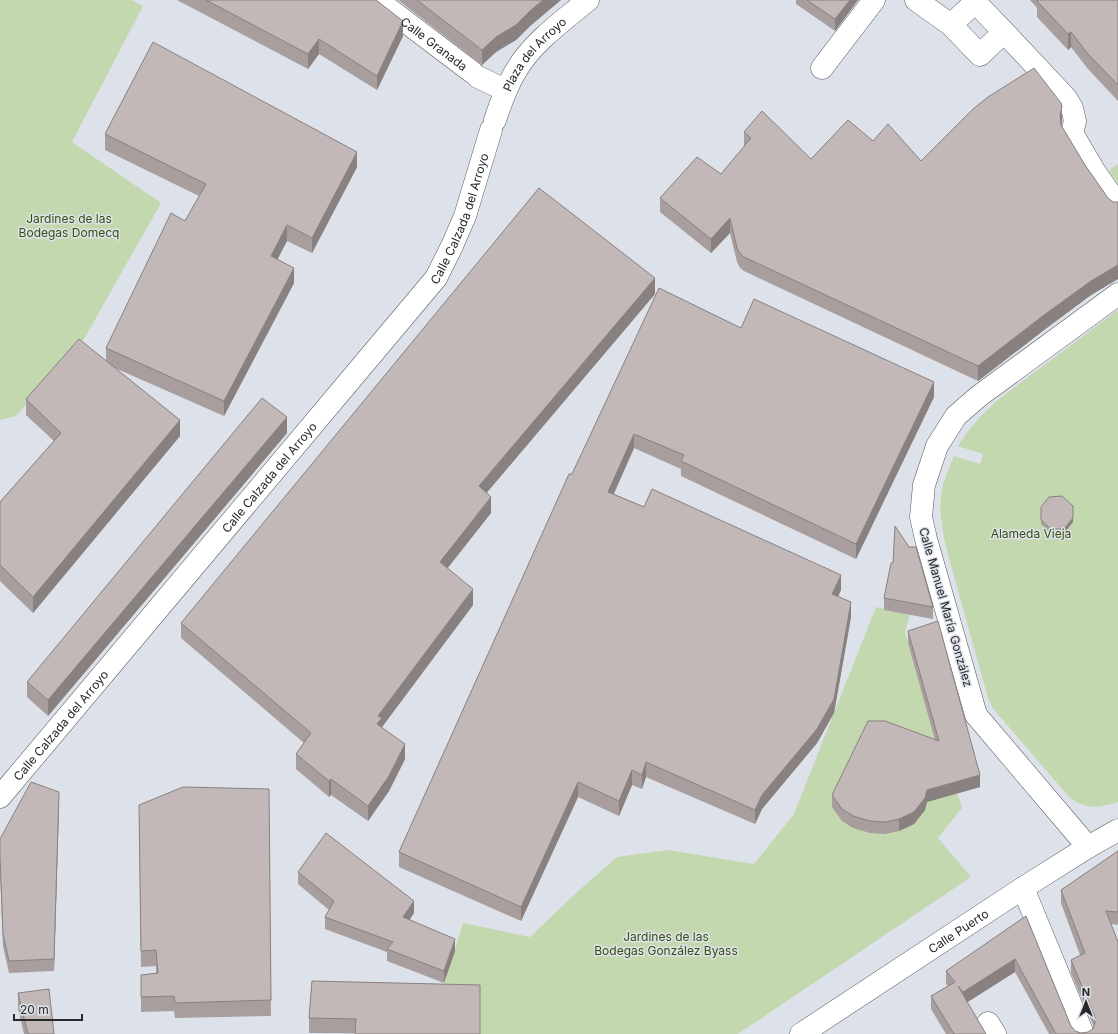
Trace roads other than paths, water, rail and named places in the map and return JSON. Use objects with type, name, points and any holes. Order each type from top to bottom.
[{"type":"street","name":"Calle Granada","points":[[377,0],[475,74],[505,90]]},
{"type":"street","name":"Plaza del Arroyo","points":[[493,125],[505,90],[517,68],[539,41],[588,0]]},
{"type":"street","points":[[822,68],[874,0]]},
{"type":"street","points":[[916,0],[951,25],[980,55],[1004,32]]},
{"type":"street","points":[[951,25],[974,1],[1066,98],[1072,108],[1074,121],[1072,133],[1095,172],[1118,205]]},
{"type":"street","name":"Calle Calzada del Arroyo","points":[[0,797],[436,278],[465,216],[493,125]]},
{"type":"street","name":"Calle Manuel María González","points":[[1088,847],[976,715],[921,517],[924,485],[938,446],[956,416],[979,396],[1118,294]]},
{"type":"street","name":"Calle Puerto","points":[[801,1034],[1023,888],[1118,830]]},
{"type":"street","points":[[1023,888],[1084,1034]]},
{"type":"park label","name":"Jardines de las Bodegas Domecq","points":[[69,225]]},
{"type":"park label","name":"Alameda Vieja","points":[[1031,533]]},
{"type":"park label","name":"Jardines de las Bodegas González Byass","points":[[666,943]]}]
